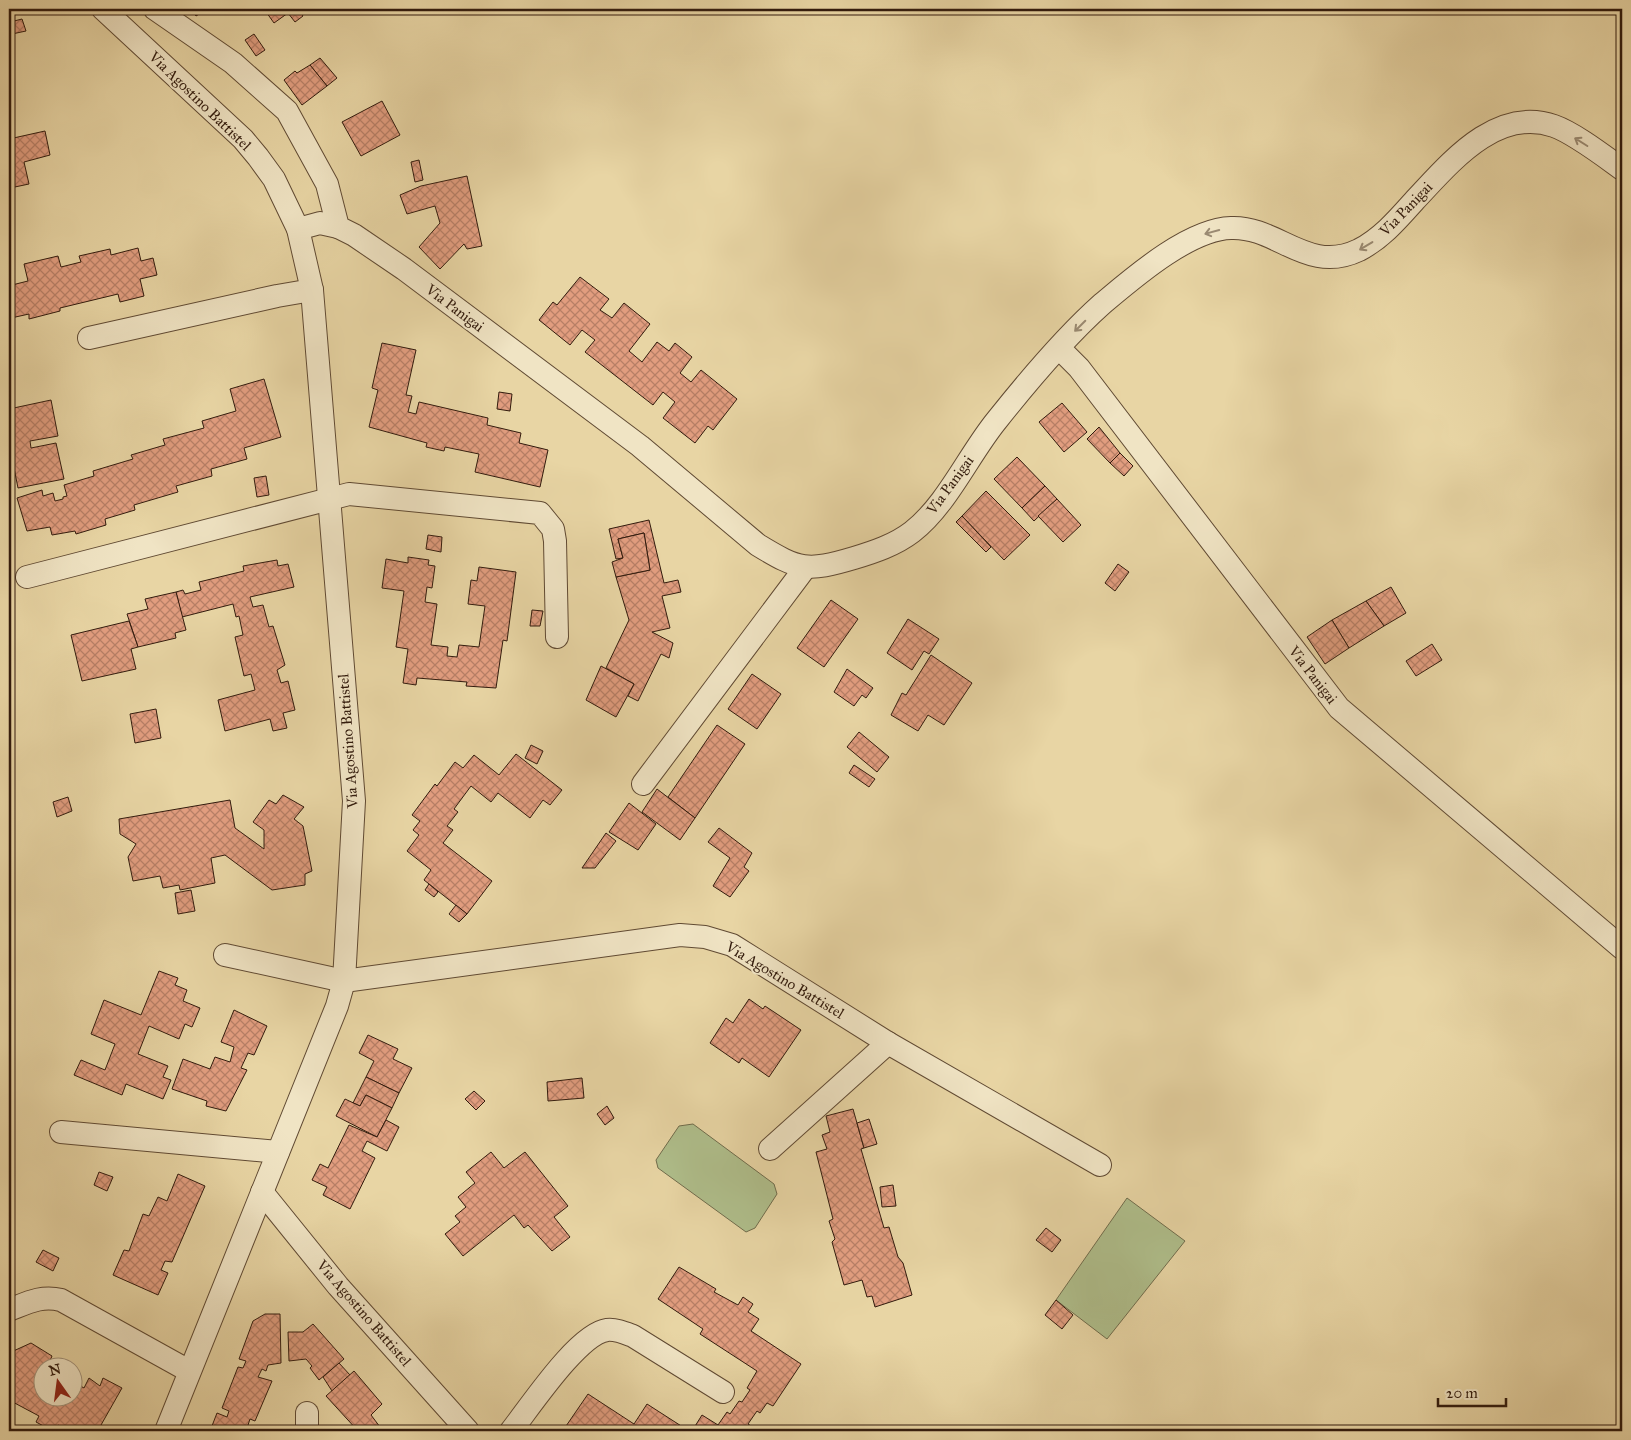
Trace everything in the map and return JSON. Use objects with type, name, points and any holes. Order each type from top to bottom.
[{"type":"street","name":"Via Agostino Battistel","points":[[103,9],[243,139],[274,179],[298,229],[312,290],[354,800],[344,981],[337,1006],[166,1431]]},
{"type":"street","points":[[155,9],[233,63],[287,111],[327,184],[338,226],[320,223],[298,229]]},
{"type":"street","name":"Via Panigai","points":[[338,226],[404,269],[640,446],[758,545],[779,557],[805,568],[828,566],[865,555],[891,545],[913,532],[933,512],[995,422],[1077,329],[1125,286],[1182,245],[1207,233],[1230,228],[1252,231],[1300,252],[1320,258],[1337,258],[1358,250],[1379,238],[1463,152],[1484,136],[1502,126],[1537,121],[1557,127],[1622,169]]},
{"type":"street","points":[[89,338],[312,290]]},
{"type":"street","name":"Via Panigai","points":[[1060,349],[1079,368],[1339,708],[1622,948]]},
{"type":"street","points":[[27,577],[329,501],[349,494],[540,513],[553,529],[555,541],[557,636]]},
{"type":"street","points":[[642,784],[805,568]]},
{"type":"street","name":"Via Agostino Battistel","points":[[225,955],[344,981],[680,935],[705,937],[732,945],[888,1043],[1100,1165]]},
{"type":"street","points":[[770,1149],[888,1043]]},
{"type":"street","points":[[61,1132],[278,1152]]},
{"type":"street","name":"Via Agostino Battistel","points":[[262,1192],[338,1286],[468,1431]]},
{"type":"street","points":[[9,1310],[35,1299],[48,1297],[61,1300],[189,1371]]},
{"type":"street","points":[[511,1431],[573,1352],[589,1337],[606,1330],[620,1331],[633,1336],[723,1392]]},
{"type":"green space","points":[[693,1124],[774,1184],[777,1194],[755,1228],[746,1232],[658,1168],[656,1160],[679,1126]]},
{"type":"green space","points":[[1127,1198],[1185,1241],[1107,1339],[1056,1300]]},
{"type":"building","points":[[191,9],[207,9],[196,16]]},
{"type":"building","points":[[264,9],[298,9],[303,16],[295,22],[288,13],[274,23]]},
{"type":"building","points":[[9,19],[10,22],[22,19],[26,31],[12,34],[13,40],[9,41]]},
{"type":"building","points":[[254,34],[265,50],[256,56],[245,40]]},
{"type":"building","points":[[320,58],[337,78],[327,86],[310,65]]},
{"type":"building","points":[[310,65],[327,86],[302,105],[284,80],[295,71],[297,73]]},
{"type":"building","points":[[382,101],[400,135],[361,156],[342,122]]},
{"type":"building","points":[[45,131],[50,155],[24,162],[29,184],[10,188],[11,193],[9,194],[9,139]]},
{"type":"building","points":[[419,160],[423,180],[415,182],[411,162]]},
{"type":"building","points":[[467,176],[482,246],[467,249],[464,244],[440,269],[419,247],[440,223],[435,206],[407,214],[400,195],[421,186]]},
{"type":"building","points":[[138,248],[141,261],[153,258],[157,275],[140,279],[144,296],[120,302],[118,294],[60,308],[60,311],[29,319],[29,314],[11,318],[9,300],[13,299],[12,285],[28,281],[24,264],[58,256],[61,267],[81,262],[79,256],[110,249],[111,255]]},
{"type":"building","points":[[580,277],[609,299],[600,310],[612,318],[624,303],[650,324],[629,351],[642,362],[657,342],[669,351],[675,343],[692,357],[680,373],[691,382],[701,370],[737,399],[713,430],[708,426],[695,443],[663,418],[675,402],[663,392],[653,405],[585,352],[595,340],[582,330],[570,345],[539,320],[553,302],[557,305]]},
{"type":"building","points":[[382,343],[416,350],[406,395],[412,396],[408,412],[416,414],[419,402],[488,418],[487,425],[521,433],[519,443],[548,450],[540,487],[475,472],[479,454],[445,447],[444,451],[426,447],[427,443],[369,427],[378,390],[372,388]]},
{"type":"building","points":[[264,379],[281,437],[244,448],[247,459],[211,469],[212,476],[176,486],[178,492],[134,505],[135,510],[105,519],[106,525],[76,534],[75,531],[52,535],[50,527],[27,531],[17,498],[42,490],[43,496],[53,493],[55,501],[63,499],[63,497],[67,496],[64,485],[94,476],[93,471],[133,459],[131,455],[165,445],[163,439],[204,428],[202,421],[236,411],[230,389]]},
{"type":"building","points":[[499,392],[512,394],[510,411],[497,409]]},
{"type":"building","points":[[51,400],[58,436],[30,441],[31,448],[56,443],[64,479],[18,488],[9,443],[9,409]]},
{"type":"building","points":[[1062,403],[1087,432],[1064,452],[1039,422]]},
{"type":"building","points":[[1099,427],[1120,453],[1110,463],[1087,439]]},
{"type":"building","points":[[1120,453],[1133,466],[1124,476],[1110,463]]},
{"type":"building","points":[[1017,457],[1045,486],[1022,508],[994,479]]},
{"type":"building","points":[[266,476],[269,495],[257,497],[254,478]]},
{"type":"building","points":[[1045,486],[1057,499],[1034,521],[1022,508]]},
{"type":"building","points":[[986,491],[1030,535],[1004,560],[962,516]]},
{"type":"building","points":[[1057,499],[1081,525],[1063,542],[1038,516]]},
{"type":"building","points":[[962,516],[991,547],[986,552],[956,522]]},
{"type":"building","points":[[649,520],[664,583],[678,580],[681,592],[662,596],[670,628],[652,632],[673,643],[669,658],[661,654],[638,701],[628,696],[634,684],[606,668],[629,620],[616,577],[650,570],[644,533],[618,539],[623,558],[616,559],[609,529]]},
{"type":"building","points":[[644,533],[650,570],[616,577],[612,562],[623,558],[618,539]]},
{"type":"building","points":[[428,535],[442,537],[441,552],[426,549]]},
{"type":"building","points":[[408,557],[429,560],[428,565],[435,566],[432,588],[427,587],[425,602],[437,604],[431,645],[448,647],[447,656],[457,657],[459,645],[479,647],[485,606],[468,604],[471,580],[477,581],[479,567],[516,572],[507,641],[503,640],[496,688],[466,686],[467,682],[417,678],[416,685],[403,683],[408,649],[396,647],[404,591],[382,588],[386,559],[408,563]]},
{"type":"building","points":[[277,560],[278,566],[288,564],[294,587],[250,597],[253,607],[263,605],[269,627],[273,626],[285,665],[277,670],[281,683],[288,681],[295,710],[283,713],[287,728],[273,731],[270,719],[225,731],[218,700],[255,690],[251,674],[244,676],[235,637],[243,635],[239,616],[236,617],[233,604],[182,617],[176,592],[183,590],[185,594],[201,590],[199,582],[244,571],[243,566]]},
{"type":"building","points":[[1118,564],[1129,572],[1115,591],[1105,583]]},
{"type":"building","points":[[1391,587],[1406,613],[1384,626],[1366,601]]},
{"type":"building","points":[[176,592],[186,630],[175,633],[176,638],[138,647],[127,614],[148,609],[145,599]]},
{"type":"building","points":[[831,600],[858,619],[824,667],[797,648]]},
{"type":"building","points":[[1366,601],[1384,626],[1349,648],[1332,620]]},
{"type":"building","points":[[532,610],[543,611],[540,626],[530,626]]},
{"type":"building","points":[[908,619],[939,639],[929,654],[924,651],[912,670],[887,653]]},
{"type":"building","points":[[1332,620],[1349,648],[1325,664],[1307,637]]},
{"type":"building","points":[[129,621],[138,647],[131,649],[136,669],[82,681],[71,635]]},
{"type":"building","points":[[1432,644],[1442,660],[1416,676],[1406,661]]},
{"type":"building","points":[[931,655],[972,683],[944,725],[928,715],[918,731],[891,715],[902,693],[906,695]]},
{"type":"building","points":[[601,666],[634,684],[616,717],[586,700]]},
{"type":"building","points":[[847,669],[873,688],[866,698],[862,695],[854,706],[834,692]]},
{"type":"building","points":[[752,674],[781,694],[757,729],[728,709]]},
{"type":"building","points":[[156,709],[161,738],[135,743],[130,714]]},
{"type":"building","points":[[717,725],[745,744],[695,818],[668,797]]},
{"type":"building","points":[[859,732],[889,757],[877,772],[847,747]]},
{"type":"building","points":[[531,745],[543,751],[537,764],[525,758]]},
{"type":"building","points":[[516,754],[562,790],[550,805],[543,800],[530,818],[498,793],[491,802],[471,786],[454,809],[458,812],[447,826],[453,830],[443,843],[492,881],[467,914],[424,880],[431,870],[407,851],[419,835],[413,830],[420,821],[412,815],[435,784],[437,786],[455,762],[463,768],[474,755],[499,775]]},
{"type":"building","points":[[854,765],[875,779],[869,787],[849,773]]},
{"type":"building","points":[[657,789],[695,818],[680,840],[642,812]]},
{"type":"building","points":[[283,795],[304,807],[294,819],[303,826],[312,871],[305,874],[305,885],[272,890],[225,855],[211,858],[215,883],[180,890],[179,885],[163,888],[160,876],[133,881],[128,857],[136,844],[120,834],[119,819],[230,800],[235,828],[264,849],[264,830],[253,822],[269,800],[276,804]]},
{"type":"building","points":[[68,797],[72,811],[57,817],[53,802]]},
{"type":"building","points":[[629,803],[656,824],[638,850],[609,832]]},
{"type":"building","points":[[719,828],[752,853],[744,867],[749,871],[730,897],[713,886],[730,858],[708,842]]},
{"type":"building","points":[[606,833],[616,841],[595,868],[582,868]]},
{"type":"building","points":[[429,884],[438,892],[434,897],[425,890]]},
{"type":"building","points":[[191,890],[195,911],[178,914],[175,893]]},
{"type":"building","points":[[456,905],[467,914],[459,922],[449,914]]},
{"type":"building","points":[[159,971],[178,978],[175,985],[187,990],[183,1001],[200,1008],[192,1027],[185,1024],[179,1039],[149,1026],[138,1054],[168,1066],[163,1077],[171,1080],[163,1099],[126,1084],[122,1095],[74,1075],[81,1060],[105,1070],[115,1044],[91,1034],[104,1000],[141,1015]]},
{"type":"building","points":[[749,999],[763,1009],[765,1006],[801,1030],[769,1077],[742,1058],[739,1063],[710,1043],[726,1018],[733,1023]]},
{"type":"building","points":[[234,1010],[267,1026],[254,1055],[248,1053],[241,1068],[247,1070],[226,1111],[206,1106],[207,1101],[172,1089],[183,1059],[210,1069],[215,1057],[230,1062],[234,1047],[221,1042]]},
{"type":"building","points":[[368,1035],[398,1049],[393,1059],[412,1068],[399,1093],[366,1077],[374,1061],[359,1053]]},
{"type":"building","points":[[366,1077],[399,1093],[392,1108],[366,1095],[360,1106],[353,1103]]},
{"type":"building","points":[[582,1078],[584,1098],[548,1101],[547,1082]]},
{"type":"building","points":[[474,1091],[485,1101],[476,1110],[465,1099]]},
{"type":"building","points":[[366,1095],[392,1108],[377,1137],[336,1116],[345,1099],[360,1106]]},
{"type":"building","points":[[607,1106],[614,1118],[605,1125],[597,1114]]},
{"type":"building","points":[[853,1109],[864,1148],[861,1149],[884,1228],[889,1227],[898,1257],[903,1263],[912,1295],[875,1307],[872,1296],[867,1297],[862,1280],[844,1285],[832,1242],[835,1239],[829,1221],[833,1219],[816,1152],[827,1149],[822,1135],[830,1132],[826,1116]]},
{"type":"building","points":[[869,1119],[877,1144],[864,1148],[857,1123]]},
{"type":"building","points":[[386,1120],[399,1127],[387,1151],[367,1141],[362,1151],[375,1158],[350,1209],[323,1195],[327,1187],[312,1180],[320,1164],[328,1168],[349,1125],[377,1137]]},
{"type":"building","points":[[491,1152],[504,1168],[525,1152],[568,1206],[554,1217],[570,1237],[552,1251],[528,1225],[524,1228],[514,1215],[463,1256],[445,1234],[460,1222],[455,1216],[466,1207],[458,1197],[475,1183],[466,1172]]},
{"type":"building","points":[[99,1172],[113,1177],[107,1191],[94,1185]]},
{"type":"building","points":[[178,1174],[205,1186],[172,1262],[165,1261],[161,1270],[168,1273],[158,1295],[113,1275],[124,1250],[129,1251],[143,1214],[149,1216],[158,1197],[167,1201]]},
{"type":"building","points":[[893,1185],[896,1206],[882,1207],[880,1187]]},
{"type":"building","points":[[1046,1228],[1061,1240],[1052,1252],[1036,1240]]},
{"type":"building","points":[[43,1250],[59,1258],[53,1271],[36,1262]]},
{"type":"building","points":[[679,1267],[716,1289],[714,1292],[738,1305],[743,1297],[753,1304],[748,1312],[759,1319],[751,1331],[801,1364],[773,1406],[767,1403],[760,1413],[757,1411],[748,1424],[759,1431],[692,1431],[702,1415],[718,1425],[727,1412],[730,1414],[739,1401],[742,1402],[750,1390],[747,1388],[757,1371],[700,1334],[703,1329],[658,1299]]},
{"type":"building","points":[[1056,1300],[1073,1315],[1062,1329],[1045,1315]]},
{"type":"building","points":[[265,1314],[280,1314],[281,1363],[268,1365],[266,1371],[262,1369],[258,1377],[272,1381],[255,1421],[250,1419],[248,1425],[262,1431],[210,1431],[217,1413],[227,1417],[229,1411],[222,1408],[238,1367],[243,1368],[246,1361],[239,1359],[253,1321]]},
{"type":"building","points":[[313,1324],[344,1359],[319,1380],[306,1359],[289,1361],[288,1332],[303,1332]]},
{"type":"building","points":[[31,1343],[52,1356],[51,1358],[32,1358],[32,1408],[82,1408],[82,1387],[84,1388],[89,1378],[100,1386],[103,1378],[122,1388],[101,1425],[107,1428],[105,1431],[70,1431],[58,1425],[53,1431],[36,1422],[39,1416],[9,1400],[9,1353]]},
{"type":"building","points":[[339,1363],[350,1375],[332,1391],[323,1377]]},
{"type":"building","points":[[354,1371],[382,1404],[371,1415],[383,1431],[358,1431],[326,1396]]},
{"type":"building","points":[[588,1394],[634,1424],[647,1404],[689,1431],[566,1431],[564,1429]]}]
